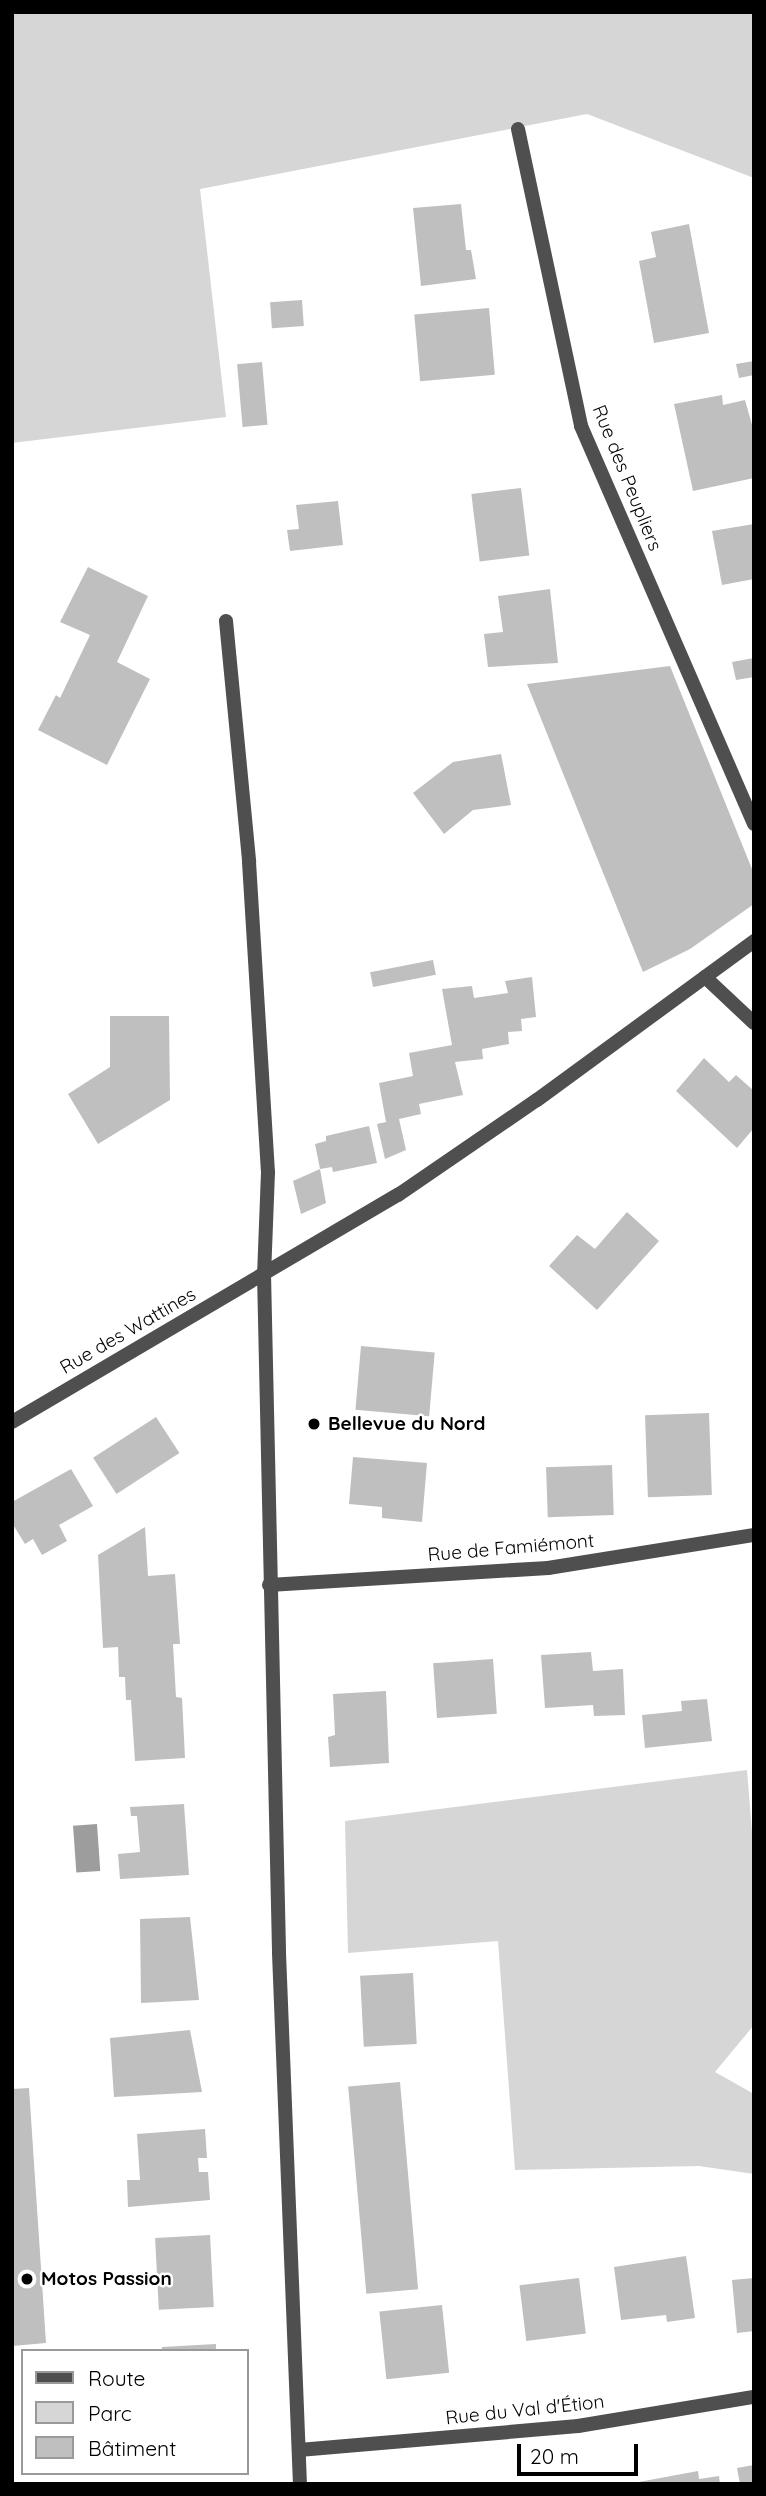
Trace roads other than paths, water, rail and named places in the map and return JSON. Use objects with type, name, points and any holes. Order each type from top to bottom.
[{"type":"street","name":"Rue des Peupliers","points":[[518,129],[581,426],[754,824]]},
{"type":"street","points":[[226,621],[249,862],[267,1159],[264,1274],[269,1586],[300,2484]]},
{"type":"street","name":"Rue des Wattines","points":[[12,1422],[398,1195],[754,942]]},
{"type":"street","points":[[705,978],[754,1023]]},
{"type":"street","name":"Rue de Famiémont","points":[[269,1586],[548,1568],[754,1535]]},
{"type":"street","name":"Rue du Val d'Étion","points":[[299,2450],[578,2426],[754,2397]]},
{"type":"place","name":"Bellevue du Nord","points":[[314,1424]]},
{"type":"place","name":"Motos Passion","points":[[27,2279]]}]
